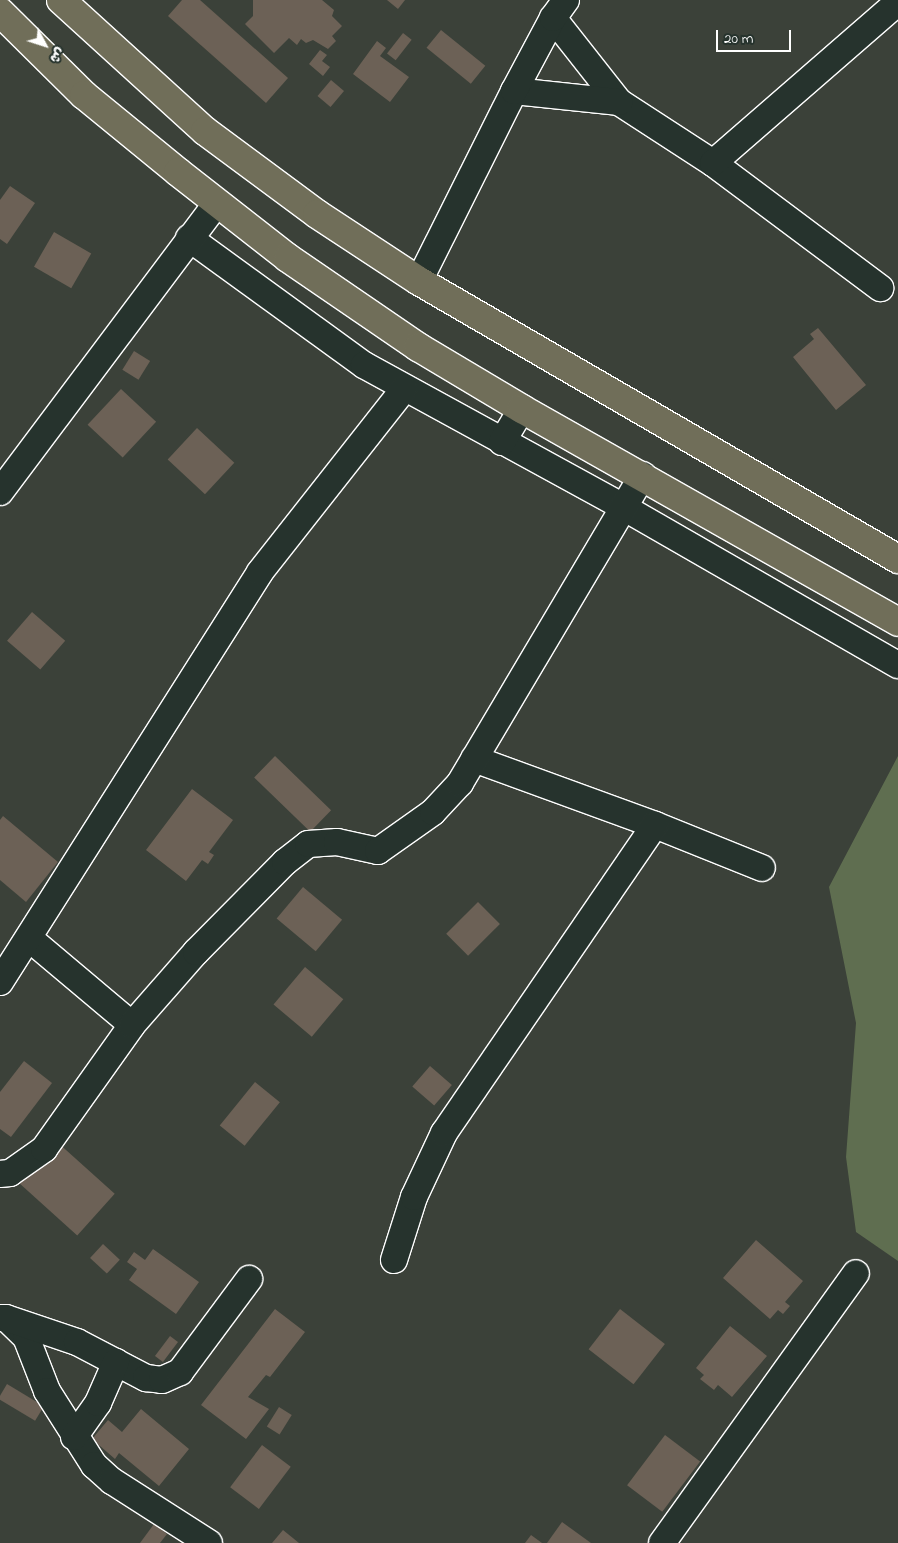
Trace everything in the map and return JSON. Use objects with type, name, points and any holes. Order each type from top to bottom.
[{"type":"highway","points":[[61,0],[205,131],[317,214],[419,281],[898,559]]},
{"type":"highway","points":[[0,12],[84,95],[217,203],[288,258],[402,336],[522,409],[643,474],[898,622]]},
{"type":"street","points":[[713,163],[898,2]]},
{"type":"street","points":[[419,281],[514,91],[559,9],[619,102],[713,163],[880,288]]},
{"type":"street","points":[[514,91],[619,102]]},
{"type":"street","points":[[0,492],[217,203]]},
{"type":"street","points":[[189,238],[364,365],[404,389],[623,507],[898,665]]},
{"type":"street","points":[[0,982],[30,939],[260,572],[404,389]]},
{"type":"street","points":[[502,442],[522,409]]},
{"type":"street","points":[[0,1174],[10,1173],[44,1149],[132,1025],[196,952],[285,862],[308,844],[337,842],[361,850],[378,851],[433,812],[460,783],[643,474]]},
{"type":"street","points":[[474,759],[655,825],[762,868]]},
{"type":"street","points":[[394,1260],[414,1197],[444,1133],[655,825]]},
{"type":"street","points":[[30,939],[132,1025]]},
{"type":"street","points":[[662,1543],[856,1273]]},
{"type":"street","points":[[3,1318],[77,1342],[154,1379],[162,1380],[180,1372],[249,1279]]},
{"type":"street","points":[[3,1318],[26,1337],[47,1391],[74,1437],[94,1465],[112,1481],[209,1543]]},
{"type":"street","points":[[74,1437],[98,1403],[116,1362]]},
{"type":"green space","points":[[898,756],[898,1261],[856,1232],[846,1157],[856,1023],[829,887]]},
{"type":"building","points":[[182,0],[200,0],[288,78],[266,103],[168,16]]},
{"type":"building","points":[[253,0],[322,0],[334,10],[332,16],[342,26],[332,36],[336,41],[328,49],[313,40],[306,43],[301,39],[297,45],[289,38],[274,53],[245,24],[253,16]]},
{"type":"building","points":[[387,0],[405,0],[398,9]]},
{"type":"building","points":[[441,30],[485,66],[471,84],[427,48]]},
{"type":"building","points":[[403,33],[412,40],[396,60],[387,53]]},
{"type":"building","points":[[377,41],[386,48],[380,56],[409,77],[390,102],[353,74]]},
{"type":"building","points":[[320,50],[327,55],[322,61],[330,67],[323,76],[309,64]]},
{"type":"building","points":[[331,80],[344,91],[331,107],[318,96]]},
{"type":"building","points":[[10,186],[35,203],[7,244],[0,239],[0,200]]},
{"type":"building","points":[[54,232],[91,254],[71,288],[34,267]]},
{"type":"building","points":[[818,328],[866,385],[836,410],[793,357],[814,339],[810,334]]},
{"type":"building","points":[[134,351],[150,361],[138,380],[122,370]]},
{"type":"building","points":[[121,389],[156,422],[123,458],[88,425]]},
{"type":"building","points":[[197,428],[234,463],[205,494],[168,459]]},
{"type":"building","points":[[32,612],[65,641],[40,670],[7,641]]},
{"type":"building","points":[[275,756],[331,810],[310,832],[254,778]]},
{"type":"building","points":[[192,789],[233,820],[209,852],[214,855],[208,864],[202,860],[186,881],[146,850]]},
{"type":"building","points":[[3,816],[58,862],[26,902],[0,880],[0,820]]},
{"type":"building","points":[[303,887],[342,920],[316,951],[277,918]]},
{"type":"building","points":[[478,902],[500,924],[468,956],[446,934]]},
{"type":"building","points":[[305,967],[343,999],[312,1037],[274,1005]]},
{"type":"building","points":[[24,1061],[52,1083],[11,1137],[0,1129],[0,1092]]},
{"type":"building","points":[[430,1066],[452,1085],[434,1105],[412,1086]]},
{"type":"building","points":[[255,1082],[280,1102],[245,1146],[220,1126]]},
{"type":"building","points":[[56,1141],[115,1194],[77,1235],[19,1183]]},
{"type":"building","points":[[756,1240],[803,1281],[785,1302],[790,1306],[783,1314],[778,1310],[770,1319],[723,1278]]},
{"type":"building","points":[[103,1244],[120,1260],[107,1274],[90,1258]]},
{"type":"building","points":[[153,1249],[199,1282],[176,1314],[129,1280],[137,1269],[127,1262],[134,1252],[145,1260]]},
{"type":"building","points":[[275,1309],[305,1332],[270,1377],[266,1375],[248,1397],[269,1409],[246,1439],[201,1405]]},
{"type":"building","points":[[620,1309],[665,1344],[634,1384],[589,1349]]},
{"type":"building","points":[[730,1326],[767,1356],[732,1397],[718,1385],[714,1390],[700,1379],[704,1375],[696,1368]]},
{"type":"building","points":[[170,1336],[178,1342],[163,1362],[155,1356]]},
{"type":"building","points":[[7,1384],[44,1406],[35,1421],[0,1400],[0,1396]]},
{"type":"building","points":[[279,1407],[292,1415],[280,1434],[267,1427]]},
{"type":"building","points":[[141,1409],[189,1449],[159,1486],[119,1453],[115,1459],[92,1439],[108,1420],[122,1432]]},
{"type":"building","points":[[665,1435],[700,1461],[662,1512],[627,1485]]},
{"type":"building","points":[[262,1445],[291,1467],[259,1509],[230,1487]]},
{"type":"building","points":[[562,1522],[591,1543],[547,1543]]},
{"type":"building","points":[[154,1524],[167,1534],[160,1543],[140,1543]]},
{"type":"building","points":[[283,1530],[299,1543],[272,1543]]},
{"type":"building","points":[[531,1535],[542,1543],[525,1543]]}]
